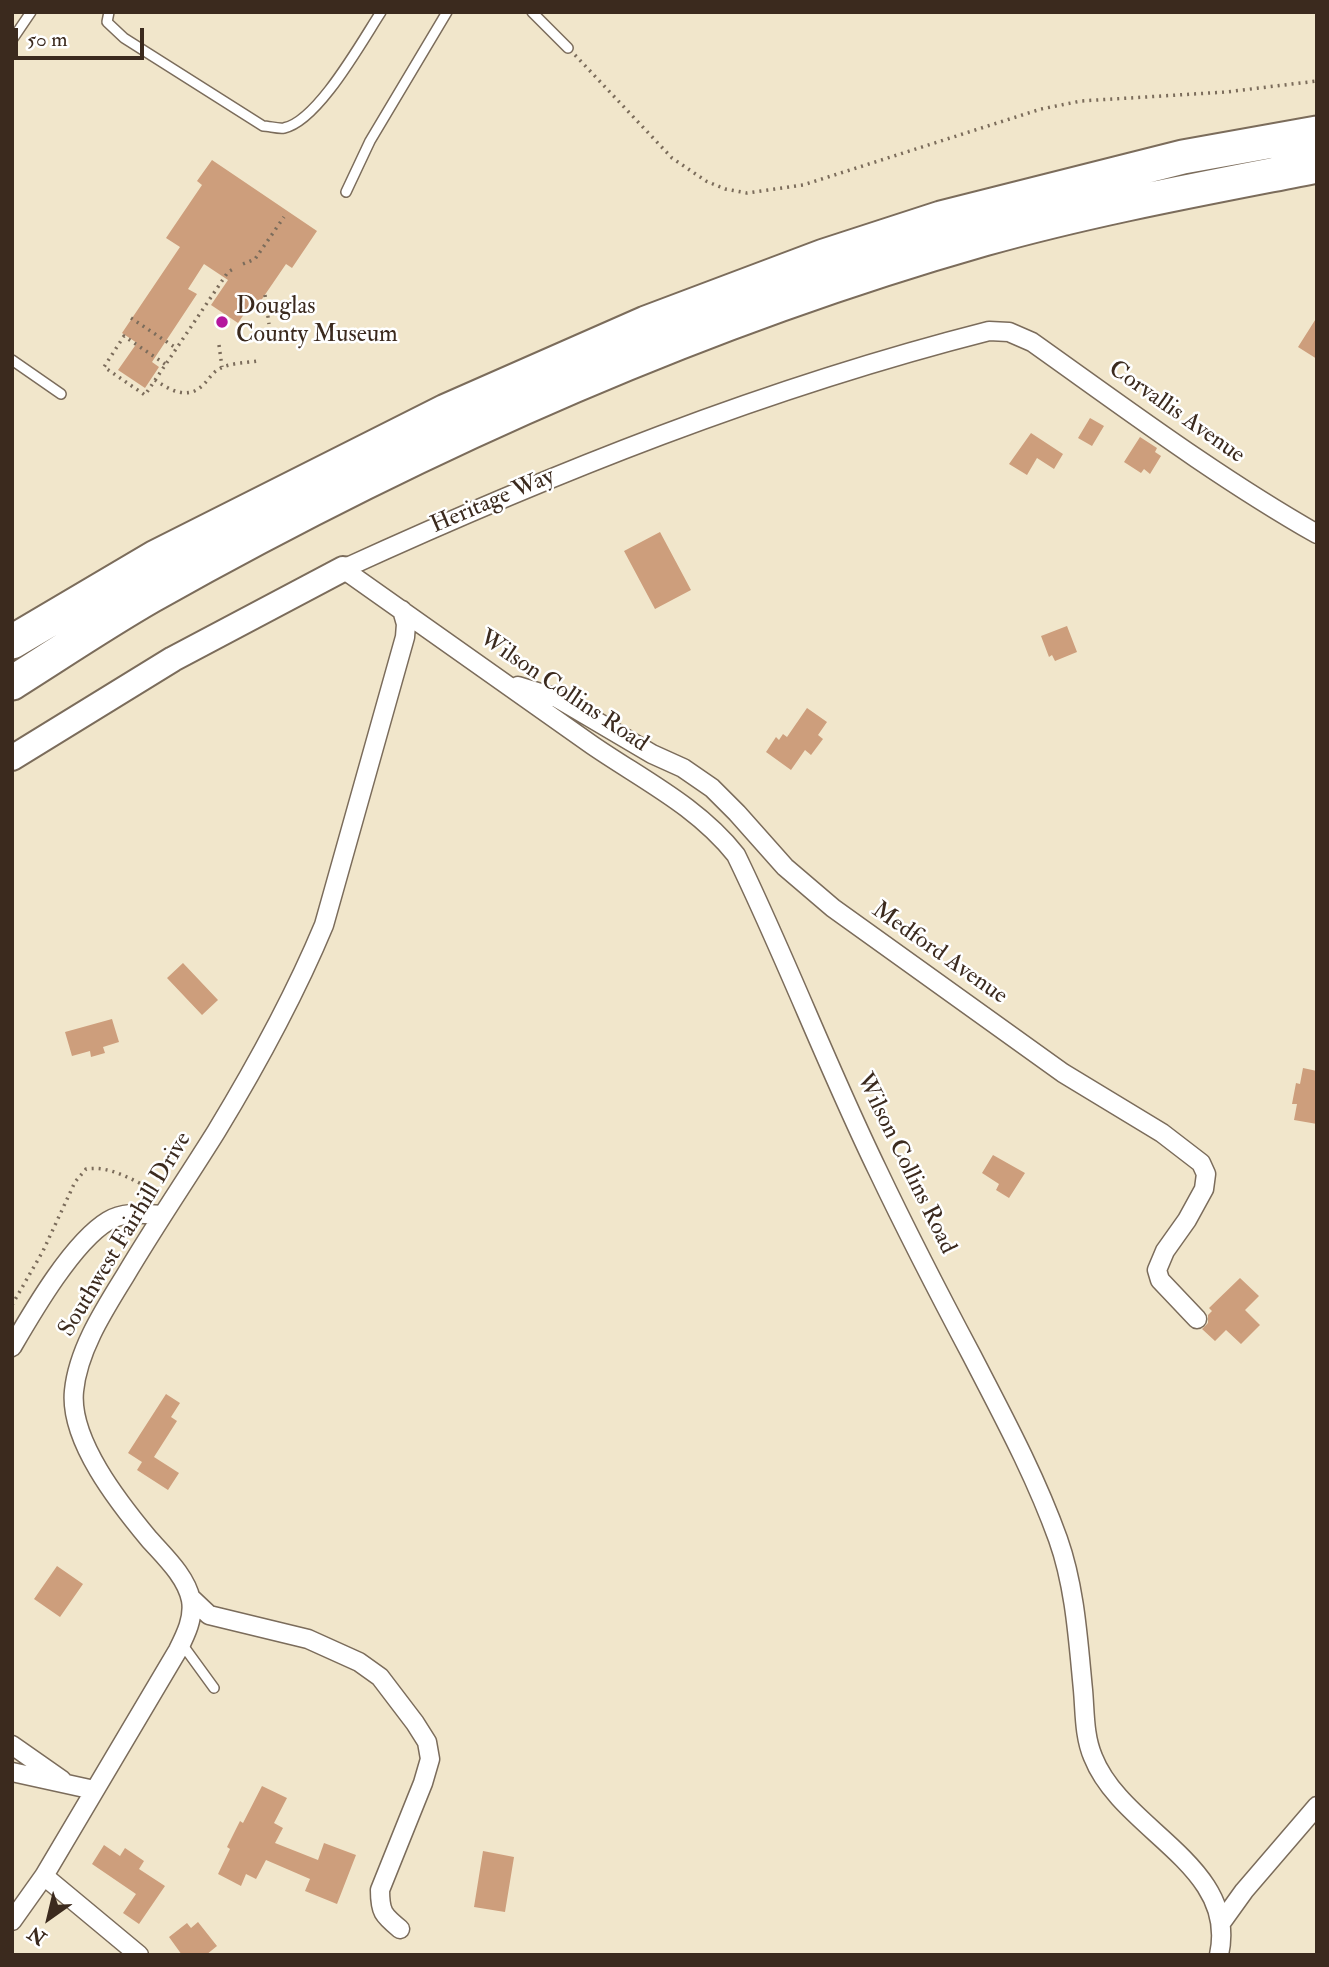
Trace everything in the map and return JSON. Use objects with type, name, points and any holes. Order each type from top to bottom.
[{"type":"highway","points":[[12,621],[156,557],[446,411],[646,323],[824,256],[941,219],[1183,157],[1317,133]]},
{"type":"highway","points":[[12,683],[148,598],[317,507],[477,430],[603,374],[727,324],[860,277],[986,239],[1142,200],[1317,166]]},
{"type":"highway","points":[[12,642],[156,557]]},
{"type":"street","name":"Heritage Way","points":[[12,758],[173,659],[343,569],[474,509],[583,464],[764,397],[930,346],[989,331],[1009,332]]},
{"type":"street","name":"Corvallis Avenue","points":[[1009,332],[1032,342],[1195,457],[1278,512],[1317,534]]},
{"type":"street","name":"Wilson Collins Road","points":[[343,569],[694,813],[720,836],[736,855],[876,1167],[1009,1427],[1044,1502],[1072,1588],[1086,1727],[1093,1757],[1124,1804],[1187,1862],[1206,1884],[1219,1909],[1222,1939],[1219,1955]]},
{"type":"street","name":"Southwest Fairhill Drive","points":[[191,1598],[174,1568],[114,1493],[91,1454],[74,1411],[73,1393],[83,1355],[109,1303],[263,1050],[324,925],[405,637],[406,624],[402,610]]},
{"type":"street","name":"Medford Avenue","points":[[501,681],[557,698],[652,754],[683,768],[712,788],[779,861],[833,908],[1063,1073],[1162,1133],[1201,1163],[1206,1174],[1204,1189],[1187,1220],[1165,1251],[1157,1270],[1160,1280],[1196,1319]]},
{"type":"street","points":[[12,1347],[52,1284],[93,1232],[110,1220],[135,1213],[162,1215]]},
{"type":"street","points":[[12,1921],[44,1876],[182,1643],[192,1615],[191,1598]]},
{"type":"street","points":[[191,1598],[209,1615],[308,1639],[359,1661],[380,1677],[415,1723],[426,1742],[430,1759],[380,1890],[380,1908],[400,1929]]},
{"type":"street","points":[[12,1745],[68,1784]]},
{"type":"street","points":[[12,1772],[94,1790]]},
{"type":"street","points":[[1221,1923],[1244,1891],[1317,1806]]},
{"type":"street","points":[[44,1876],[139,1955]]},
{"type":"lane","points":[[12,40],[31,12]]},
{"type":"lane","points":[[109,12],[107,22],[124,38],[262,125],[284,128],[309,115],[337,79],[380,12]]},
{"type":"lane","points":[[346,192],[370,141],[447,12]]},
{"type":"lane","points":[[532,12],[568,48]]},
{"type":"lane","points":[[12,360],[61,394]]},
{"type":"lane","points":[[182,1643],[214,1688]]},
{"type":"path","points":[[568,48],[672,158],[706,181],[725,189],[747,193],[803,185],[1041,109],[1082,101],[1226,92],[1317,81]]},
{"type":"path","points":[[243,264],[255,259],[284,217]]},
{"type":"path","points":[[165,364],[124,336],[104,367],[145,395],[228,272],[235,268]]},
{"type":"path","points":[[265,295],[270,324]]},
{"type":"path","points":[[131,318],[176,348]]},
{"type":"path","points":[[219,345],[222,367]]},
{"type":"path","points":[[155,380],[171,390],[191,392],[201,387],[222,367],[257,361]]},
{"type":"path","points":[[12,1305],[43,1251],[75,1182],[86,1169],[99,1167],[118,1173],[172,1199]]},
{"type":"building","points":[[212,160],[317,231],[292,268],[286,264],[260,302],[255,298],[238,323],[211,305],[228,280],[204,264],[188,289],[197,294],[152,362],[159,367],[145,388],[118,370],[137,343],[122,333],[180,247],[166,238],[202,185],[197,181]]},
{"type":"building","points":[[1317,317],[1317,359],[1298,347]]},
{"type":"building","points":[[1090,418],[1104,426],[1092,446],[1078,438]]},
{"type":"building","points":[[1031,433],[1063,454],[1054,469],[1037,458],[1027,475],[1009,464]]},
{"type":"building","points":[[1140,437],[1157,448],[1155,452],[1161,456],[1150,474],[1144,469],[1141,473],[1124,462]]},
{"type":"building","points":[[660,532],[691,590],[655,609],[624,551]]},
{"type":"building","points":[[1067,626],[1077,652],[1055,661],[1052,655],[1049,657],[1041,636]]},
{"type":"building","points":[[807,708],[827,722],[818,735],[823,739],[811,755],[805,750],[791,770],[766,752],[776,737],[779,740],[783,734],[787,737]]},
{"type":"building","points":[[183,963],[218,1000],[202,1015],[167,978]]},
{"type":"building","points":[[112,1019],[119,1042],[103,1047],[105,1053],[91,1057],[90,1051],[72,1056],[65,1032]]},
{"type":"building","points":[[1303,1068],[1317,1071],[1317,1124],[1294,1120],[1297,1104],[1292,1104],[1296,1083],[1300,1084]]},
{"type":"building","points":[[993,1155],[1025,1173],[1009,1198],[996,1190],[999,1184],[982,1173]]},
{"type":"building","points":[[1240,1278],[1259,1296],[1245,1310],[1260,1325],[1241,1344],[1226,1330],[1215,1341],[1202,1329],[1208,1323],[1208,1315],[1212,1311],[1209,1308]]},
{"type":"building","points":[[166,1394],[180,1403],[171,1417],[177,1421],[154,1457],[179,1473],[168,1490],[137,1470],[142,1462],[128,1453]]},
{"type":"building","points":[[57,1566],[83,1584],[60,1617],[34,1599]]},
{"type":"building","points":[[262,1786],[287,1798],[274,1823],[283,1828],[275,1843],[318,1860],[324,1843],[356,1855],[337,1904],[305,1891],[310,1879],[266,1860],[256,1879],[246,1874],[241,1886],[218,1874],[240,1821],[243,1823]]},
{"type":"building","points":[[104,1845],[120,1856],[125,1848],[144,1861],[139,1869],[165,1886],[139,1924],[123,1913],[136,1894],[92,1864]]},
{"type":"building","points":[[483,1851],[514,1857],[505,1912],[474,1907]]},
{"type":"building","points":[[198,1922],[217,1946],[206,1955],[182,1955],[169,1937],[187,1923],[191,1928]]},
{"type":"place","name":"Douglas County Museum","points":[[222,322]]}]
